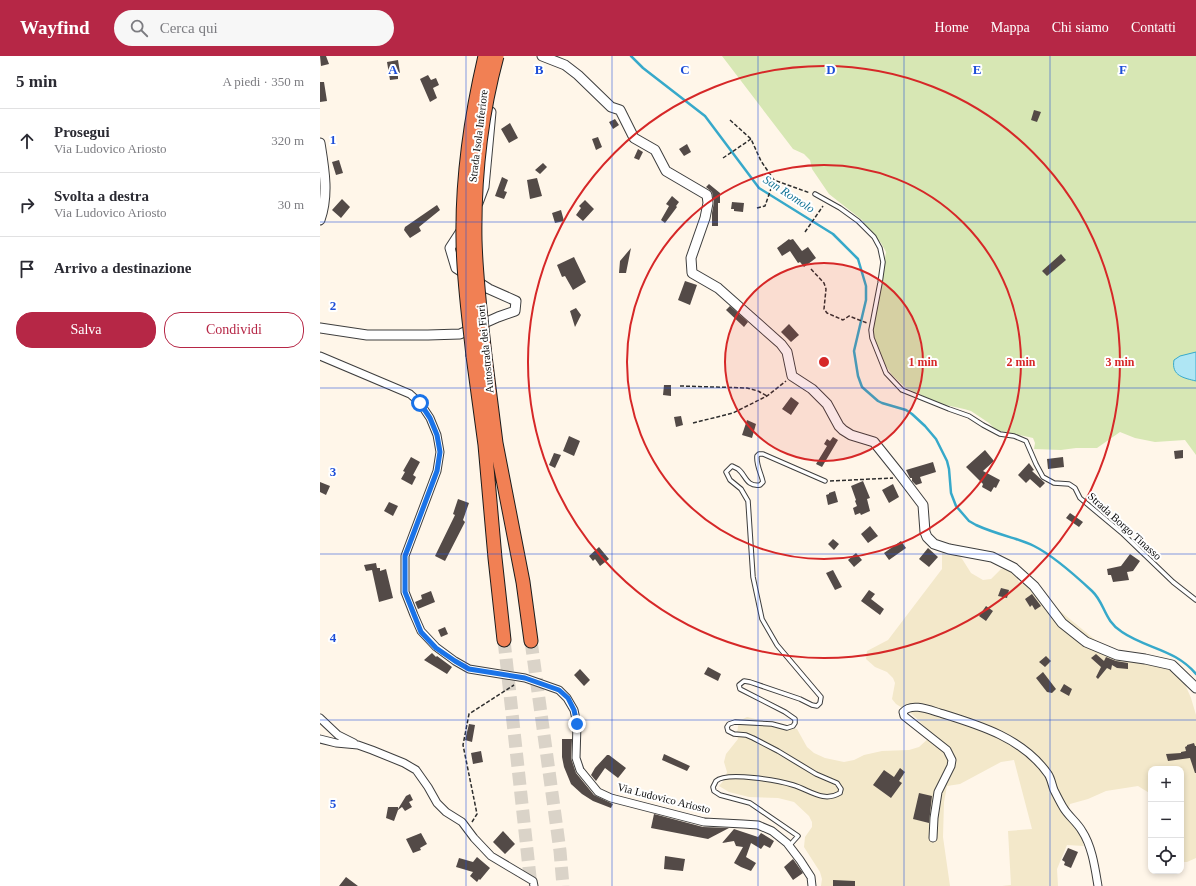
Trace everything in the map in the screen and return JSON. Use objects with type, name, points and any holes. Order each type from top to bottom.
[{"type":"highway","name":"Autostrada dei Fiori","points":[[485,56],[476,91],[469,138],[464,189],[463,238],[465,281],[519,564],[531,641]]},
{"type":"highway","name":"Autostrada dei Fiori","points":[[497,56],[487,99],[480,149],[476,198],[476,248],[479,356],[485,445],[495,565],[504,640]]},
{"type":"street","name":"Strada Isola Inferiore","points":[[320,328],[367,335],[460,334],[515,311],[516,301],[489,289],[456,268],[450,248],[478,204],[484,187],[490,120],[499,70],[504,56]]},
{"type":"street","points":[[542,56],[565,65],[578,75],[611,107],[620,110],[634,138],[655,150],[666,171],[707,195],[708,202],[705,218],[692,258],[692,273],[718,288],[782,344],[787,352],[792,376],[812,389],[827,404],[839,426],[843,430],[851,435],[874,442],[923,505],[925,532],[934,544],[949,549],[992,557],[1014,568],[1034,586],[1062,623],[1086,642],[1117,655],[1146,659],[1172,665],[1196,688]]},
{"type":"street","points":[[320,143],[324,174],[324,206],[320,220]]},
{"type":"street","name":"Via Ludovico Ariosto","points":[[320,356],[410,394],[420,403],[430,418],[437,435],[440,452],[437,471],[405,556],[405,592],[421,632],[436,648],[469,669],[525,678],[559,690],[568,698],[574,710],[577,724],[576,758],[580,770],[598,792],[611,798],[704,822],[744,824],[758,826],[772,831],[789,846],[811,877],[812,886]]},
{"type":"street","points":[[933,838],[938,792],[951,766],[952,760],[947,750],[904,716],[903,712],[906,708],[910,707],[936,712],[980,725],[997,733],[1023,749],[1040,764],[1049,775],[1055,793],[1064,808],[1082,830],[1088,843],[1098,886]]},
{"type":"street","points":[[320,718],[338,735],[358,745],[404,762],[416,770],[437,803],[446,812],[462,822],[491,856],[534,881],[534,886]]},
{"type":"street","points":[[320,739],[336,743],[358,745]]},
{"type":"lane","name":"Strada Borgo Tinasso","points":[[815,194],[840,208],[858,221],[874,237],[880,248],[883,262],[871,330],[872,338],[886,373],[902,390],[969,416],[1000,434],[1014,436],[1026,441],[1043,477],[1054,483],[1069,484],[1075,488],[1080,498],[1123,534],[1173,582],[1196,600]]},
{"type":"lane","points":[[789,846],[798,836],[750,803],[720,795],[714,791],[713,787],[717,781],[724,778],[738,777],[766,779],[794,785],[814,794],[826,797],[834,796],[840,793],[841,789],[837,783],[816,774],[778,751],[746,735],[734,734],[728,731],[726,727],[735,722],[772,724],[787,728],[793,726],[795,723],[795,719],[785,712],[740,689],[739,684],[744,681],[793,697],[812,706],[817,706],[820,703],[820,697],[777,645],[762,619],[753,577],[748,501],[741,489],[730,480],[726,472],[732,466],[739,469],[747,481],[755,486],[760,486],[763,482],[762,473],[756,460],[759,454],[764,454],[825,481]]},
{"type":"path","points":[[730,120],[751,139],[761,161],[774,180],[815,194]]},
{"type":"path","points":[[723,158],[751,139]]},
{"type":"path","points":[[757,208],[765,206],[774,180]]},
{"type":"path","points":[[805,232],[820,211]]},
{"type":"path","points":[[811,269],[824,283],[826,289],[824,309],[827,313],[843,320],[849,316],[866,322]]},
{"type":"path","points":[[693,423],[733,413],[767,396],[792,376]]},
{"type":"path","points":[[680,386],[747,388],[758,390],[767,396]]},
{"type":"path","points":[[825,481],[903,478]]},
{"type":"path","points":[[467,829],[477,814],[464,745],[469,714],[525,678]]},
{"type":"shaded area","points":[[939,543],[959,554],[971,573],[983,580],[991,579],[1001,569],[1008,569],[1015,575],[1019,582],[1044,593],[1060,611],[1099,643],[1110,650],[1172,671],[1184,682],[1196,715],[1196,858],[1184,862],[1184,766],[1148,766],[1148,792],[1138,786],[1106,791],[1088,799],[1070,804],[1068,811],[1079,829],[1084,846],[1067,845],[1057,869],[1058,886],[1002,886],[1011,885],[1008,831],[1032,829],[1014,760],[1001,762],[960,784],[947,786],[944,802],[943,837],[950,886],[821,886],[822,879],[820,872],[804,847],[805,837],[812,827],[812,822],[809,816],[794,802],[778,798],[749,797],[729,792],[719,786],[725,779],[727,772],[724,762],[726,754],[738,739],[737,733],[739,721],[747,717],[797,729],[807,747],[814,753],[825,758],[844,762],[882,751],[909,750],[919,747],[930,737],[931,734],[929,731],[912,714],[896,704],[892,699],[895,683],[893,678],[887,672],[875,667],[866,659],[867,651],[888,640],[942,569],[942,552]]},
{"type":"green space","points":[[722,56],[1196,56],[1196,455],[1185,440],[1155,442],[1135,438],[1120,432],[1097,448],[1061,450],[1034,449],[1035,443],[1033,438],[996,430],[989,423],[971,411],[941,404],[906,388],[892,375],[876,351],[873,329],[886,252],[881,243],[866,227],[862,220],[829,194],[812,169],[810,160],[804,154],[793,149]]},
{"type":"water","points":[[1196,352],[1196,381],[1187,379],[1176,373],[1174,370],[1174,360],[1180,356]]},
{"type":"building","points":[[320,56],[326,56],[329,64],[321,66]]},
{"type":"building","points":[[398,60],[400,73],[398,73],[398,79],[390,80],[387,62]]},
{"type":"building","points":[[428,75],[431,80],[436,78],[439,85],[433,88],[437,98],[430,102],[420,79]]},
{"type":"building","points":[[320,82],[324,82],[327,101],[320,102]]},
{"type":"building","points":[[1034,110],[1041,112],[1037,122],[1031,120]]},
{"type":"building","points":[[615,119],[619,125],[613,129],[609,122]]},
{"type":"building","points":[[510,123],[518,138],[509,143],[501,129]]},
{"type":"building","points":[[598,137],[602,147],[596,150],[592,139]]},
{"type":"building","points":[[687,144],[691,152],[684,156],[679,149]]},
{"type":"building","points":[[638,149],[643,152],[639,160],[634,158]]},
{"type":"building","points":[[339,160],[343,173],[336,175],[332,162]]},
{"type":"building","points":[[543,163],[547,167],[540,174],[535,170]]},
{"type":"building","points":[[502,177],[508,180],[504,191],[507,192],[504,199],[495,196]]},
{"type":"building","points":[[537,178],[542,196],[530,199],[527,180]]},
{"type":"building","points":[[709,184],[720,193],[720,203],[718,203],[718,226],[712,226],[714,202],[712,192],[706,187]]},
{"type":"building","points":[[672,196],[679,202],[665,223],[661,220],[669,206],[666,204]]},
{"type":"building","points":[[342,199],[350,207],[341,218],[332,210]]},
{"type":"building","points":[[585,200],[594,209],[583,221],[576,215],[581,208],[579,206]]},
{"type":"building","points":[[732,202],[744,203],[743,212],[734,211],[734,209],[731,209]]},
{"type":"building","points":[[437,205],[440,210],[419,227],[421,231],[410,238],[404,230],[405,227]]},
{"type":"building","points":[[561,210],[564,221],[555,223],[552,213]]},
{"type":"building","points":[[789,239],[793,239],[802,251],[808,247],[816,258],[804,267],[800,262],[798,263],[790,251],[782,256],[777,248]]},
{"type":"building","points":[[631,248],[626,273],[619,273],[620,261]]},
{"type":"building","points":[[1061,254],[1066,260],[1047,276],[1042,271]]},
{"type":"building","points":[[574,257],[586,282],[573,290],[565,276],[562,277],[557,265]]},
{"type":"building","points":[[685,281],[697,285],[690,305],[678,300]]},
{"type":"building","points":[[730,306],[748,322],[744,327],[726,310]]},
{"type":"building","points":[[576,308],[581,315],[575,327],[570,311]]},
{"type":"building","points":[[789,324],[799,335],[791,342],[781,332]]},
{"type":"building","points":[[664,385],[671,385],[671,396],[663,395]]},
{"type":"building","points":[[791,397],[799,403],[791,415],[782,409]]},
{"type":"building","points":[[681,416],[683,425],[676,427],[674,417]]},
{"type":"building","points":[[747,420],[756,424],[752,438],[742,435]]},
{"type":"building","points":[[569,436],[580,441],[574,456],[563,451]]},
{"type":"building","points":[[833,437],[838,440],[822,467],[816,464],[827,446],[824,444],[827,439],[830,441]]},
{"type":"building","points":[[985,450],[994,461],[983,471],[1000,480],[996,488],[994,487],[991,492],[982,487],[983,484],[966,467]]},
{"type":"building","points":[[1183,450],[1183,458],[1175,459],[1174,451]]},
{"type":"building","points":[[554,453],[561,455],[555,468],[549,465]]},
{"type":"building","points":[[411,457],[420,462],[413,475],[416,477],[412,485],[401,479],[405,472],[403,471]]},
{"type":"building","points":[[1063,457],[1064,467],[1048,469],[1047,459]]},
{"type":"building","points":[[933,462],[936,472],[920,477],[922,483],[916,485],[906,470]]},
{"type":"building","points":[[1029,463],[1034,470],[1032,471],[1045,483],[1040,488],[1030,479],[1026,483],[1018,475]]},
{"type":"building","points":[[863,481],[870,498],[867,499],[870,511],[861,515],[860,513],[855,515],[853,508],[857,506],[851,486]]},
{"type":"building","points":[[320,482],[330,486],[326,495],[320,492]]},
{"type":"building","points":[[893,484],[899,497],[889,503],[882,490]]},
{"type":"building","points":[[835,491],[838,502],[828,505],[826,495]]},
{"type":"building","points":[[458,499],[469,503],[463,520],[465,522],[445,561],[435,556],[455,515],[453,514]]},
{"type":"building","points":[[389,502],[398,506],[393,516],[384,511]]},
{"type":"building","points":[[1070,513],[1083,522],[1079,527],[1066,518]]},
{"type":"building","points":[[870,526],[878,536],[868,543],[861,534]]},
{"type":"building","points":[[833,539],[839,544],[834,550],[828,544]]},
{"type":"building","points":[[901,541],[906,548],[889,560],[884,553]]},
{"type":"building","points":[[599,547],[609,559],[600,566],[595,559],[593,561],[589,556]]},
{"type":"building","points":[[928,548],[938,557],[929,567],[919,559]]},
{"type":"building","points":[[856,553],[862,560],[854,567],[848,560]]},
{"type":"building","points":[[1130,554],[1140,561],[1133,571],[1127,572],[1129,580],[1113,582],[1111,575],[1108,575],[1107,569],[1121,566]]},
{"type":"building","points":[[376,563],[377,568],[380,568],[380,571],[386,569],[393,598],[379,602],[372,570],[366,571],[364,565]]},
{"type":"building","points":[[833,570],[842,587],[835,590],[826,573]]},
{"type":"building","points":[[1001,588],[1009,590],[1007,598],[998,596]]},
{"type":"building","points":[[869,590],[875,594],[871,599],[884,609],[880,615],[861,601]]},
{"type":"building","points":[[431,591],[435,602],[418,609],[415,602],[422,599],[421,595]]},
{"type":"building","points":[[1032,594],[1041,606],[1035,610],[1032,605],[1030,607],[1025,599]]},
{"type":"building","points":[[986,606],[993,611],[986,621],[979,616]]},
{"type":"building","points":[[445,627],[448,634],[441,637],[438,630]]},
{"type":"building","points":[[432,653],[452,667],[447,674],[424,660]]},
{"type":"building","points":[[1096,654],[1104,661],[1106,657],[1116,661],[1128,663],[1128,669],[1117,668],[1112,665],[1111,670],[1107,668],[1098,679],[1096,677],[1101,667],[1091,658]]},
{"type":"building","points":[[1046,656],[1051,661],[1045,667],[1039,662]]},
{"type":"building","points":[[708,667],[721,674],[718,681],[704,674]]},
{"type":"building","points":[[580,669],[590,680],[584,686],[574,675]]},
{"type":"building","points":[[1043,672],[1056,689],[1052,693],[1047,692],[1036,678]]},
{"type":"building","points":[[1064,684],[1072,689],[1069,696],[1060,691]]},
{"type":"building","points":[[469,724],[475,725],[472,742],[465,740]]},
{"type":"building","points":[[562,739],[572,739],[571,758],[576,773],[594,795],[613,804],[611,808],[593,801],[571,784],[564,767],[562,757]]},
{"type":"building","points":[[1194,743],[1196,746],[1196,773],[1190,758],[1168,761],[1166,754],[1181,753],[1186,751],[1185,747],[1187,745]]},
{"type":"building","points":[[481,751],[483,762],[473,764],[471,753]]},
{"type":"building","points":[[664,754],[690,766],[687,771],[662,760]]},
{"type":"building","points":[[607,755],[626,768],[618,778],[605,768],[596,781],[591,775],[595,768]]},
{"type":"building","points":[[900,768],[905,772],[899,781],[902,783],[891,798],[873,785],[884,770],[894,777]]},
{"type":"building","points":[[919,793],[932,796],[929,823],[913,819]]},
{"type":"building","points":[[410,794],[413,800],[409,802],[412,807],[405,811],[402,807],[398,810],[394,821],[386,818],[388,807],[398,807],[398,809],[406,796]]},
{"type":"building","points":[[654,814],[703,827],[729,828],[708,839],[651,828]]},
{"type":"building","points":[[734,829],[758,837],[761,833],[774,841],[770,848],[764,845],[761,849],[751,843],[746,857],[756,863],[751,871],[734,863],[743,847],[736,846],[734,841],[722,843]]},
{"type":"building","points":[[503,831],[515,844],[505,854],[493,842]]},
{"type":"building","points":[[421,833],[427,844],[420,848],[421,850],[413,853],[406,839]]},
{"type":"building","points":[[1068,848],[1078,852],[1071,868],[1064,865],[1065,862],[1062,860]]},
{"type":"building","points":[[665,856],[685,859],[683,871],[664,869]]},
{"type":"building","points":[[477,857],[490,868],[477,882],[470,876],[473,872],[456,867],[459,858],[473,862]]},
{"type":"building","points":[[793,859],[803,873],[793,880],[784,867]]},
{"type":"building","points":[[346,877],[358,886],[339,886]]},
{"type":"building","points":[[833,880],[855,881],[855,886],[833,886]]},
{"type":"waterway","name":"San Romolo","points":[[631,56],[643,68],[705,116],[759,188],[833,234],[858,259],[866,286],[866,300],[854,351],[858,376],[862,387],[878,401],[906,410],[912,414],[936,439],[947,461],[951,493],[956,506],[969,521],[986,529],[1030,544],[1049,555],[1092,591],[1100,601],[1108,617],[1116,628],[1131,638],[1179,659],[1196,674]]},
{"type":"tunnel","points":[[504,640],[531,886]]},
{"type":"tunnel","points":[[531,641],[560,851],[563,886]]},
{"type":"route","points":[[420,403],[430,418],[437,435],[440,452],[437,471],[405,556],[405,592],[421,632],[436,648],[469,669],[525,678],[559,690],[568,698],[574,710],[577,724]]}]
